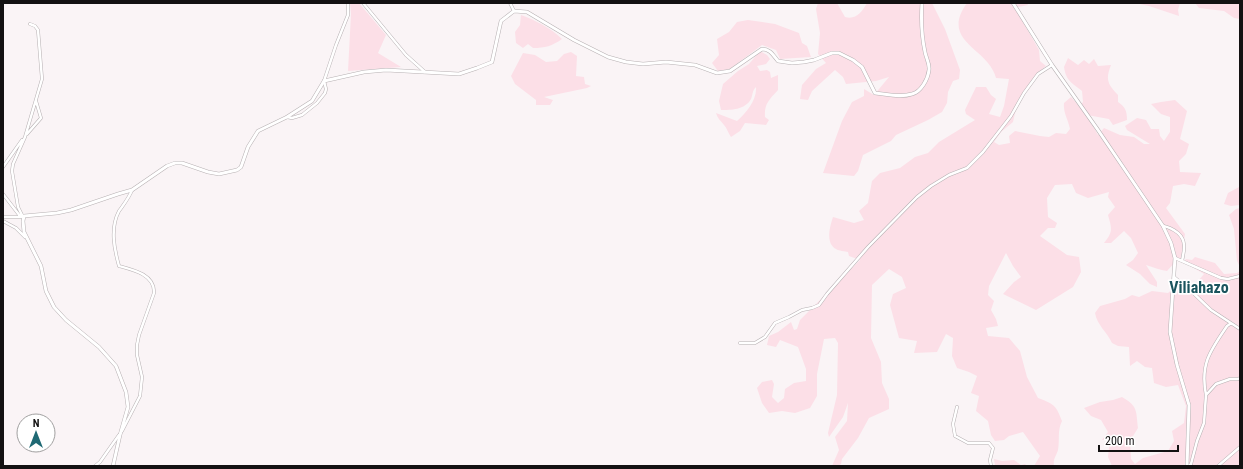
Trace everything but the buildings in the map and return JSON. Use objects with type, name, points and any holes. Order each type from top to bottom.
[{"type":"street","points":[[3,217],[22,217],[27,215],[57,213],[72,210],[132,190],[167,166],[175,163],[182,163],[208,172],[219,174],[237,170],[241,167],[248,147],[258,131],[287,117],[312,101],[324,81],[348,15],[348,3]]},
{"type":"street","points":[[364,3],[406,55],[426,72]]},
{"type":"street","points":[[510,3],[514,11]]},
{"type":"street","points":[[324,81],[364,72],[386,70],[459,74],[472,70],[492,62],[501,21],[514,11],[527,12],[574,40],[608,57],[626,62],[643,64],[666,62],[685,64],[717,72],[730,71],[762,49],[771,51],[778,61],[792,62],[814,60],[832,53],[839,53],[853,60],[862,67],[875,93],[911,95],[919,90],[929,71],[929,64],[925,52],[922,23],[922,3]]},
{"type":"street","points":[[1012,3],[1052,65],[1163,226],[1171,243],[1175,258],[1170,332],[1177,365],[1189,405],[1190,466]]},
{"type":"street","points":[[30,24],[35,26],[38,30],[42,79],[25,137],[13,164],[12,171],[18,207],[27,238],[42,266],[46,291],[54,307],[66,320],[99,347],[116,366],[128,400],[128,407],[113,466]]},
{"type":"street","points":[[740,343],[755,343],[765,337],[775,323],[802,310],[819,305],[868,247],[917,197],[930,186],[967,168],[983,152],[1011,116],[1024,93],[1038,74],[1052,65]]},
{"type":"street","points":[[287,117],[292,118],[302,115],[322,99],[326,94],[324,81]]},
{"type":"street","points":[[3,167],[40,118],[36,99]]},
{"type":"street","points":[[95,466],[100,462],[120,435],[140,396],[142,377],[137,355],[137,345],[139,335],[154,293],[154,286],[146,276],[119,266],[115,251],[114,223],[120,211],[129,199],[132,190]]},
{"type":"street","points":[[3,194],[22,217]]},
{"type":"street","points":[[3,221],[16,228],[27,238]]},
{"type":"street","points":[[1163,226],[1170,227],[1183,238],[1184,243],[1182,261]]},
{"type":"street","points":[[1175,258],[1221,278],[1228,279],[1240,276]]},
{"type":"street","points":[[1174,278],[1189,289],[1211,310],[1230,324],[1240,329]]},
{"type":"street","points":[[1190,466],[1204,423],[1206,395],[1204,378],[1208,356],[1227,326],[1230,324]]},
{"type":"street","points":[[1206,395],[1216,384],[1230,379],[1240,378]]},
{"type":"street","points":[[956,407],[953,424],[954,435],[968,443],[989,443],[993,448],[990,460],[991,466]]},
{"type":"street","points":[[1218,466],[1240,447]]},
{"type":"shaded area","points":[[350,3],[359,3],[386,35],[378,53],[401,67],[348,71],[351,14]]},
{"type":"shaded area","points":[[818,3],[837,3],[845,17],[849,18],[858,14],[867,3],[932,3],[945,29],[960,70],[959,79],[953,81],[948,92],[947,103],[942,112],[896,135],[891,141],[863,155],[858,171],[854,176],[823,173],[842,121],[852,102],[864,96],[864,89],[874,95],[889,77],[876,81],[846,84],[843,77],[835,70],[812,91],[808,100],[800,99],[802,85],[816,69],[826,63],[818,54],[820,33],[816,9]]},
{"type":"shaded area","points":[[967,3],[1027,3],[1028,5],[1018,7],[1023,22],[1039,50],[1040,61],[1046,66],[1035,76],[1018,100],[1013,122],[1001,132],[994,142],[999,145],[1010,143],[1009,136],[1015,131],[1049,137],[1056,133],[1066,134],[1070,129],[1065,113],[1064,103],[1071,97],[1079,106],[1083,102],[1082,91],[1066,76],[1064,67],[1068,58],[1078,65],[1084,60],[1089,64],[1094,59],[1098,66],[1111,65],[1108,74],[1108,82],[1118,95],[1118,102],[1125,109],[1127,120],[1113,125],[1109,119],[1087,115],[1098,135],[1104,128],[1120,135],[1134,137],[1144,144],[1150,144],[1127,130],[1125,126],[1137,118],[1146,120],[1151,129],[1159,129],[1160,136],[1164,141],[1170,132],[1170,117],[1161,114],[1151,104],[1175,100],[1187,111],[1180,139],[1189,144],[1186,154],[1179,161],[1180,172],[1201,173],[1195,186],[1184,184],[1173,186],[1170,203],[1166,208],[1185,234],[1181,258],[1178,259],[1167,271],[1146,265],[1157,282],[1157,287],[1150,284],[1140,274],[1126,265],[1133,260],[1138,253],[1131,238],[1124,231],[1111,243],[1104,243],[1111,230],[1108,215],[1115,207],[1108,197],[1109,192],[1088,198],[1076,193],[1072,184],[1055,185],[1047,198],[1048,217],[1057,223],[1055,228],[1048,228],[1040,236],[1067,255],[1079,257],[1081,272],[1073,287],[1036,310],[1003,294],[1021,277],[1006,253],[989,286],[988,295],[994,301],[991,310],[998,326],[986,328],[988,336],[1009,338],[1020,351],[1027,377],[1038,398],[1054,406],[1058,412],[1062,421],[1058,450],[1054,459],[1054,466],[1034,466],[1040,456],[1023,432],[1009,436],[1004,440],[995,441],[991,435],[988,421],[976,411],[979,396],[971,393],[977,376],[957,368],[952,356],[953,338],[946,334],[937,352],[914,353],[917,341],[899,338],[890,305],[893,294],[906,288],[902,277],[889,269],[872,285],[871,338],[881,362],[882,383],[889,399],[889,409],[869,418],[858,438],[842,459],[841,464],[838,466],[832,466],[839,450],[835,437],[847,421],[848,403],[843,417],[829,437],[828,433],[837,395],[838,343],[835,338],[824,339],[817,374],[817,396],[810,408],[795,413],[782,411],[769,413],[762,403],[757,388],[762,382],[772,380],[774,384],[772,397],[778,403],[784,398],[785,389],[794,383],[806,381],[806,369],[798,347],[780,340],[776,347],[767,345],[769,336],[778,332],[791,322],[794,330],[797,329],[800,320],[860,260],[849,256],[848,252],[837,250],[830,243],[829,234],[833,217],[854,223],[864,220],[859,211],[868,203],[872,181],[880,173],[900,168],[915,157],[928,153],[939,142],[975,120],[966,114],[965,110],[976,87],[986,87],[991,95],[996,99],[989,114],[1000,117],[1004,106],[1009,79],[996,78],[992,68],[985,59],[968,44],[962,36],[959,27],[960,16]]},
{"type":"shaded area","points":[[1135,3],[1180,3],[1178,10],[1179,16],[1149,6]]},
{"type":"shaded area","points":[[1195,3],[1240,3],[1240,19],[1234,18],[1224,11],[1199,8]]},
{"type":"shaded area","points":[[521,15],[543,25],[562,39],[545,47],[533,48],[528,44],[523,48],[516,43],[515,32],[520,25]]},
{"type":"shaded area","points":[[748,20],[775,24],[799,33],[802,43],[807,46],[811,57],[780,59],[776,50],[762,45],[730,69],[718,71],[712,63],[719,55],[717,39],[729,32],[737,22]]},
{"type":"shaded area","points":[[760,51],[767,55],[770,59],[766,64],[757,66],[760,71],[767,70],[770,72],[771,78],[778,75],[778,90],[766,105],[765,109],[765,117],[769,120],[766,125],[745,123],[740,131],[731,137],[716,113],[737,121],[753,101],[756,87],[753,91],[751,99],[742,107],[738,109],[721,110],[719,101],[723,84],[749,64]]},
{"type":"shaded area","points":[[571,52],[577,56],[576,76],[584,77],[585,84],[591,86],[544,97],[553,100],[550,105],[536,105],[536,100],[515,84],[511,76],[523,53],[535,55],[546,62],[557,61],[564,54]]},
{"type":"shaded area","points":[[1240,184],[1240,205],[1231,206],[1224,204],[1228,193],[1239,187]]},
{"type":"shaded area","points":[[1240,208],[1240,267],[1237,261],[1234,229],[1229,215],[1236,209]]},
{"type":"shaded area","points":[[1195,257],[1215,263],[1224,274],[1237,273],[1240,271],[1240,466],[1112,466],[1108,457],[1110,439],[1102,440],[1108,432],[1101,420],[1091,416],[1084,408],[1100,402],[1122,397],[1134,406],[1138,428],[1130,441],[1131,459],[1135,464],[1143,458],[1168,451],[1174,441],[1172,431],[1184,423],[1186,406],[1178,385],[1166,387],[1154,383],[1152,368],[1145,367],[1137,361],[1130,366],[1129,347],[1118,346],[1112,343],[1100,325],[1095,313],[1100,306],[1125,299],[1132,295],[1139,297],[1152,291],[1168,293],[1176,286],[1192,290],[1204,274],[1184,262],[1186,259],[1192,260]]},
{"type":"shaded area","points":[[994,459],[1002,461],[1014,460],[1021,465],[1025,464],[1027,466],[995,466]]},
{"type":"district","name":"Viliahazo","points":[[1199,287]]}]
